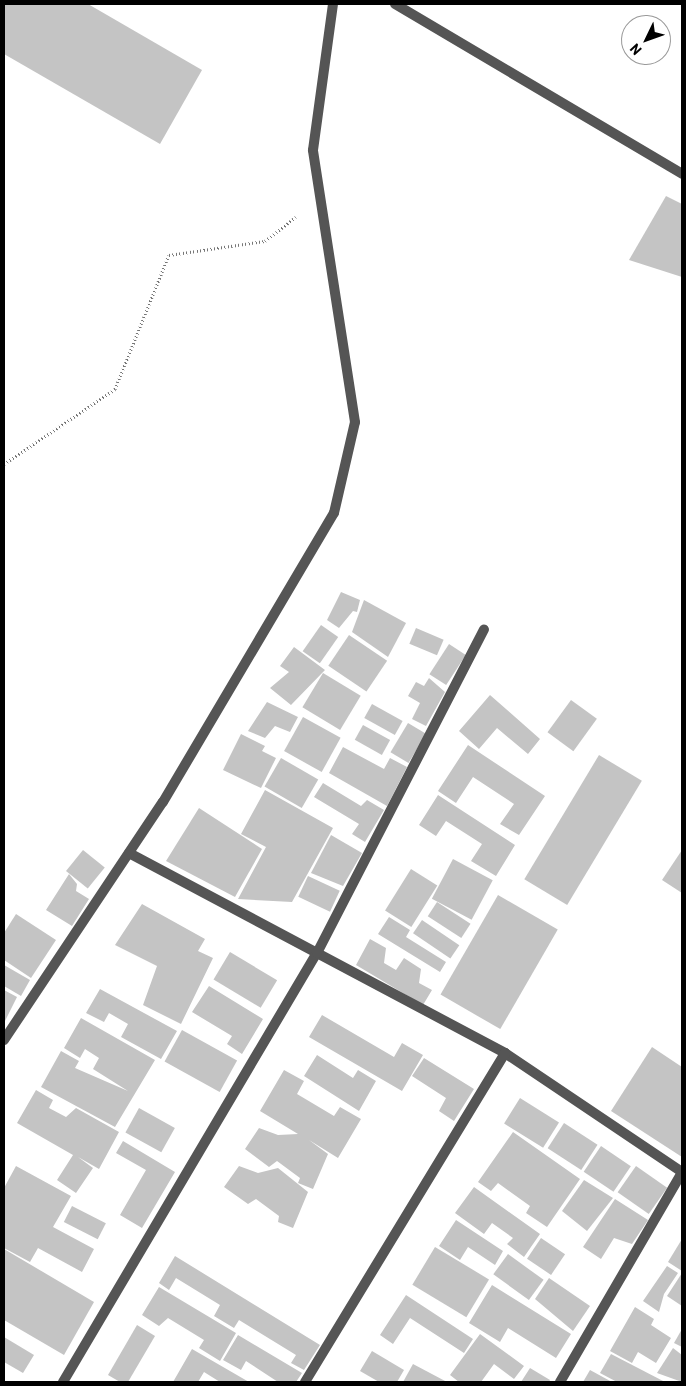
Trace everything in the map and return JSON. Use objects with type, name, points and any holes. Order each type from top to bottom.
[{"type":"street","points":[[4,1040],[129,853],[334,513],[355,422],[313,150],[333,4]]},
{"type":"street","points":[[395,4],[682,174]]},
{"type":"street","points":[[63,1382],[317,953],[484,630]]},
{"type":"street","points":[[129,853],[505,1053],[682,1172],[560,1382]]},
{"type":"street","points":[[305,1382],[505,1053]]},
{"type":"path","points":[[4,464],[115,389],[169,255],[265,242],[320,197]]},
{"type":"building","points":[[4,4],[88,4],[202,70],[160,144],[4,54]]},
{"type":"building","points":[[666,196],[682,204],[682,277],[629,260]]},
{"type":"building","points":[[341,592],[360,600],[357,612],[353,611],[339,628],[327,620]]},
{"type":"building","points":[[364,600],[406,623],[388,657],[352,632]]},
{"type":"building","points":[[321,625],[338,637],[320,663],[303,651]]},
{"type":"building","points":[[416,628],[444,640],[437,655],[409,644]]},
{"type":"building","points":[[349,635],[387,661],[366,691],[328,666]]},
{"type":"building","points":[[449,644],[466,655],[446,685],[429,674]]},
{"type":"building","points":[[294,647],[325,670],[291,705],[270,688],[289,672],[280,666]]},
{"type":"building","points":[[323,673],[361,696],[340,730],[302,707]]},
{"type":"building","points":[[429,678],[445,692],[426,726],[412,719],[420,703],[408,696],[416,682],[424,686]]},
{"type":"building","points":[[490,695],[540,739],[528,754],[497,728],[479,749],[459,731]]},
{"type":"building","points":[[571,700],[597,719],[573,751],[547,732]]},
{"type":"building","points":[[267,702],[298,717],[290,732],[275,726],[265,738],[248,731]]},
{"type":"building","points":[[372,704],[403,721],[395,735],[364,718]]},
{"type":"building","points":[[303,717],[341,738],[322,772],[284,751]]},
{"type":"building","points":[[408,723],[426,734],[408,763],[390,752]]},
{"type":"building","points":[[363,725],[390,740],[382,755],[355,740]]},
{"type":"building","points":[[241,734],[265,746],[262,751],[276,758],[261,788],[223,770]]},
{"type":"building","points":[[468,745],[545,796],[519,835],[500,824],[514,804],[473,777],[456,803],[438,791]]},
{"type":"building","points":[[343,747],[384,769],[390,758],[407,767],[387,806],[329,773]]},
{"type":"building","points":[[599,755],[642,781],[567,905],[524,879]]},
{"type":"building","points":[[281,758],[318,780],[302,808],[264,787]]},
{"type":"building","points":[[323,783],[361,806],[367,800],[384,810],[365,842],[352,834],[359,824],[314,797]]},
{"type":"building","points":[[265,790],[333,828],[292,902],[238,899],[266,847],[241,834]]},
{"type":"building","points":[[438,795],[515,845],[496,876],[471,861],[482,844],[446,821],[436,836],[419,825]]},
{"type":"building","points":[[199,808],[262,849],[235,897],[166,861]]},
{"type":"building","points":[[331,835],[362,853],[343,886],[311,873]]},
{"type":"building","points":[[83,850],[105,868],[88,889],[66,871]]},
{"type":"building","points":[[682,850],[682,893],[662,880]]},
{"type":"building","points":[[453,859],[493,880],[472,920],[432,899]]},
{"type":"building","points":[[411,869],[437,885],[411,927],[385,911]]},
{"type":"building","points":[[69,874],[77,884],[76,891],[89,899],[72,926],[46,910]]},
{"type":"building","points":[[308,876],[340,891],[330,912],[298,897]]},
{"type":"building","points":[[498,895],[558,930],[500,1029],[440,995]]},
{"type":"building","points":[[437,902],[471,924],[461,938],[428,916]]},
{"type":"building","points":[[142,904],[205,939],[198,951],[213,958],[181,1024],[143,1005],[157,966],[115,945]]},
{"type":"building","points":[[16,914],[56,940],[31,978],[4,960],[4,933]]},
{"type":"building","points":[[389,917],[410,930],[406,937],[446,962],[440,972],[378,934]]},
{"type":"building","points":[[422,920],[459,945],[450,958],[413,933]]},
{"type":"building","points":[[370,939],[386,948],[384,963],[396,970],[404,958],[421,969],[419,983],[432,990],[423,1005],[356,965]]},
{"type":"building","points":[[230,952],[277,980],[261,1008],[214,979]]},
{"type":"building","points":[[4,965],[30,980],[21,996],[4,986]]},
{"type":"building","points":[[209,986],[263,1019],[242,1054],[227,1044],[232,1036],[192,1012]]},
{"type":"building","points":[[100,989],[177,1031],[161,1059],[121,1037],[128,1024],[109,1013],[104,1022],[86,1013]]},
{"type":"building","points":[[4,990],[17,997],[5,1021],[4,1021]]},
{"type":"building","points":[[322,1015],[394,1057],[402,1043],[423,1055],[402,1091],[309,1037]]},
{"type":"building","points":[[81,1018],[155,1060],[115,1127],[41,1087],[61,1051],[79,1061],[75,1068],[128,1091],[93,1069],[99,1058],[85,1049],[80,1058],[64,1048]]},
{"type":"building","points":[[182,1030],[237,1061],[220,1092],[165,1061]]},
{"type":"building","points":[[652,1047],[682,1067],[682,1157],[611,1111]]},
{"type":"building","points":[[317,1055],[353,1078],[358,1070],[376,1081],[359,1111],[304,1076]]},
{"type":"building","points":[[424,1058],[474,1089],[454,1121],[439,1111],[446,1098],[412,1076]]},
{"type":"building","points":[[284,1070],[304,1081],[297,1094],[334,1116],[340,1107],[361,1119],[338,1158],[309,1140],[328,1154],[313,1189],[298,1183],[300,1178],[277,1161],[269,1167],[245,1149],[259,1128],[278,1135],[298,1134],[260,1111]]},
{"type":"building","points":[[36,1090],[53,1100],[49,1108],[66,1117],[76,1108],[119,1132],[99,1169],[78,1157],[93,1168],[76,1193],[57,1180],[73,1155],[17,1123]]},
{"type":"building","points":[[520,1098],[559,1122],[543,1148],[504,1123]]},
{"type":"building","points":[[139,1108],[175,1128],[161,1152],[125,1132]]},
{"type":"building","points":[[564,1123],[598,1145],[581,1170],[548,1148]]},
{"type":"building","points":[[513,1132],[580,1179],[547,1227],[526,1213],[530,1206],[498,1183],[491,1191],[478,1182]]},
{"type":"building","points":[[123,1141],[175,1172],[142,1228],[120,1215],[146,1170],[116,1153]]},
{"type":"building","points":[[601,1146],[631,1166],[614,1192],[584,1172]]},
{"type":"building","points":[[16,1166],[71,1196],[53,1227],[94,1249],[82,1272],[38,1248],[30,1262],[4,1248],[4,1188]]},
{"type":"building","points":[[239,1166],[258,1173],[278,1168],[308,1192],[293,1228],[278,1222],[279,1216],[256,1199],[248,1204],[224,1187]]},
{"type":"building","points":[[636,1166],[667,1188],[649,1214],[618,1192]]},
{"type":"building","points":[[584,1180],[613,1198],[587,1231],[562,1211]]},
{"type":"building","points":[[474,1187],[540,1234],[524,1257],[507,1244],[513,1238],[492,1223],[484,1234],[455,1213]]},
{"type":"building","points":[[615,1199],[648,1220],[632,1244],[614,1238],[601,1259],[583,1247]]},
{"type":"building","points":[[72,1206],[106,1223],[98,1239],[64,1222]]},
{"type":"building","points":[[456,1220],[503,1251],[495,1265],[468,1247],[460,1260],[439,1246]]},
{"type":"building","points":[[541,1238],[565,1254],[551,1275],[527,1259]]},
{"type":"building","points":[[682,1239],[682,1271],[668,1262]]},
{"type":"building","points":[[435,1247],[489,1279],[466,1317],[412,1285]]},
{"type":"building","points":[[4,1249],[94,1302],[64,1355],[4,1320]]},
{"type":"building","points":[[508,1254],[544,1280],[529,1300],[493,1274]]},
{"type":"building","points":[[175,1256],[320,1345],[304,1370],[291,1363],[296,1355],[239,1320],[234,1328],[214,1316],[220,1305],[176,1278],[169,1290],[159,1283]]},
{"type":"building","points":[[667,1266],[678,1273],[664,1294],[659,1312],[643,1301]]},
{"type":"building","points":[[682,1273],[682,1306],[667,1296]]},
{"type":"building","points":[[549,1278],[590,1306],[573,1331],[535,1299]]},
{"type":"building","points":[[492,1285],[571,1334],[556,1358],[508,1328],[500,1342],[469,1323]]},
{"type":"building","points":[[159,1287],[236,1333],[220,1361],[199,1348],[204,1340],[168,1318],[159,1326],[142,1315]]},
{"type":"building","points":[[406,1295],[473,1339],[464,1353],[410,1318],[393,1344],[380,1335]]},
{"type":"building","points":[[635,1307],[654,1319],[651,1325],[671,1338],[656,1363],[638,1352],[632,1363],[610,1351]]},
{"type":"building","points":[[137,1325],[155,1336],[128,1382],[120,1382],[108,1375]]},
{"type":"building","points":[[682,1329],[682,1347],[674,1343]]},
{"type":"building","points":[[480,1334],[524,1366],[514,1379],[494,1364],[481,1382],[459,1382],[450,1375]]},
{"type":"building","points":[[238,1335],[302,1373],[296,1382],[278,1382],[246,1361],[241,1370],[223,1360]]},
{"type":"building","points":[[4,1337],[34,1355],[23,1373],[4,1362]]},
{"type":"building","points":[[673,1348],[682,1355],[682,1382],[657,1373]]},
{"type":"building","points":[[192,1349],[249,1382],[220,1382],[204,1372],[198,1382],[173,1382]]},
{"type":"building","points":[[372,1351],[404,1370],[397,1382],[379,1382],[360,1371]]},
{"type":"building","points":[[611,1354],[665,1382],[617,1382],[600,1373]]},
{"type":"building","points":[[413,1364],[447,1382],[403,1382]]},
{"type":"building","points":[[530,1368],[550,1380],[549,1382],[521,1382]]},
{"type":"building","points":[[590,1370],[612,1382],[583,1382]]}]
